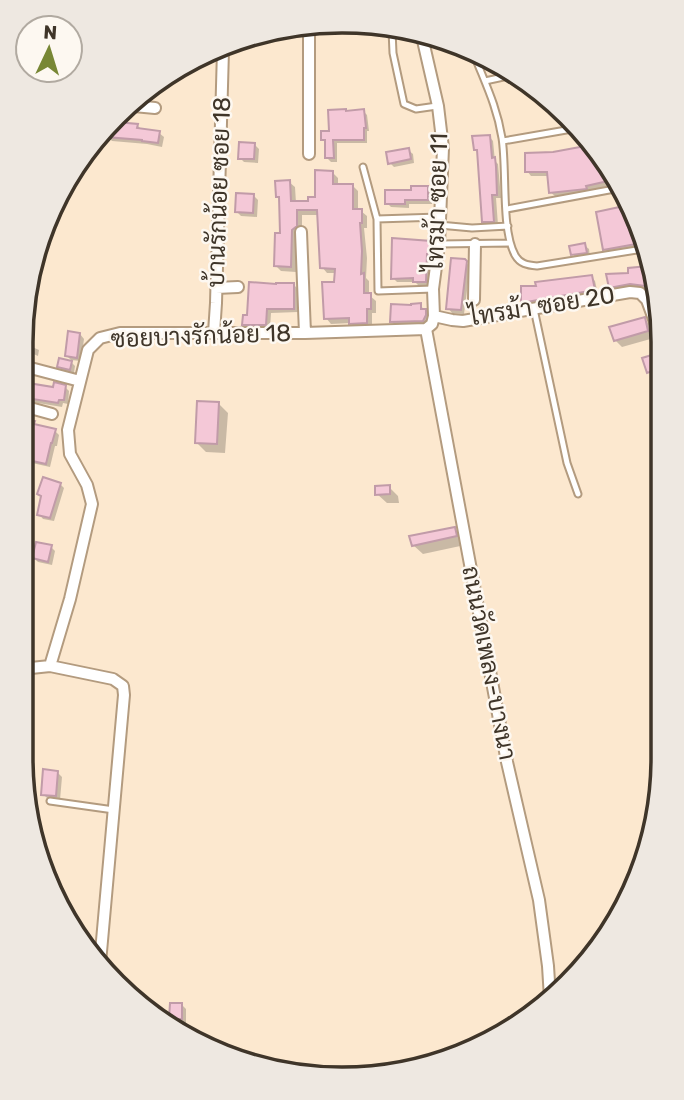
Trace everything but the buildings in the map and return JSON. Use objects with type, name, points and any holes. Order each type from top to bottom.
[{"type":"street","points":[[309,35],[309,154]]},
{"type":"street","name":"ไทรม้า ซอย 11","points":[[424,45],[438,106],[443,148],[439,244],[433,289],[434,316]]},
{"type":"street","name":"บ้านรักน้อย ซอย 18","points":[[214,333],[223,58]]},
{"type":"street","points":[[142,107],[155,108]]},
{"type":"street","points":[[301,232],[305,333]]},
{"type":"street","points":[[474,300],[475,244]]},
{"type":"street","points":[[216,288],[238,287]]},
{"type":"street","name":"ไทรม้า ซอย 20","points":[[434,316],[463,321],[629,292],[640,293],[648,303]]},
{"type":"street","points":[[426,329],[432,324],[434,316]]},
{"type":"street","name":"ซอยบางรักน้อย 18","points":[[50,666],[70,599],[92,504],[87,485],[70,454],[68,430],[88,350],[100,338],[120,333],[305,333],[426,329]]},
{"type":"street","name":"ถนนวัดเพลง-บางนา","points":[[426,329],[507,762],[539,900],[549,987]]},
{"type":"street","points":[[33,369],[80,382]]},
{"type":"street","points":[[33,409],[52,414]]},
{"type":"street","points":[[33,668],[50,666],[113,679],[123,686],[101,951]]},
{"type":"lane","points":[[393,38],[393,53],[404,104],[416,109],[438,106]]},
{"type":"lane","points":[[478,65],[496,105],[503,141],[508,226],[515,255],[521,262],[537,266],[636,250]]},
{"type":"lane","points":[[485,81],[501,78]]},
{"type":"lane","points":[[503,141],[566,130]]},
{"type":"lane","points":[[363,167],[377,219],[378,291],[433,289]]},
{"type":"lane","points":[[507,209],[610,190]]},
{"type":"lane","points":[[377,219],[439,221],[472,228],[508,226]]},
{"type":"lane","points":[[439,244],[510,243]]},
{"type":"lane","points":[[534,310],[567,463],[578,494]]},
{"type":"lane","points":[[50,801],[114,810]]}]
